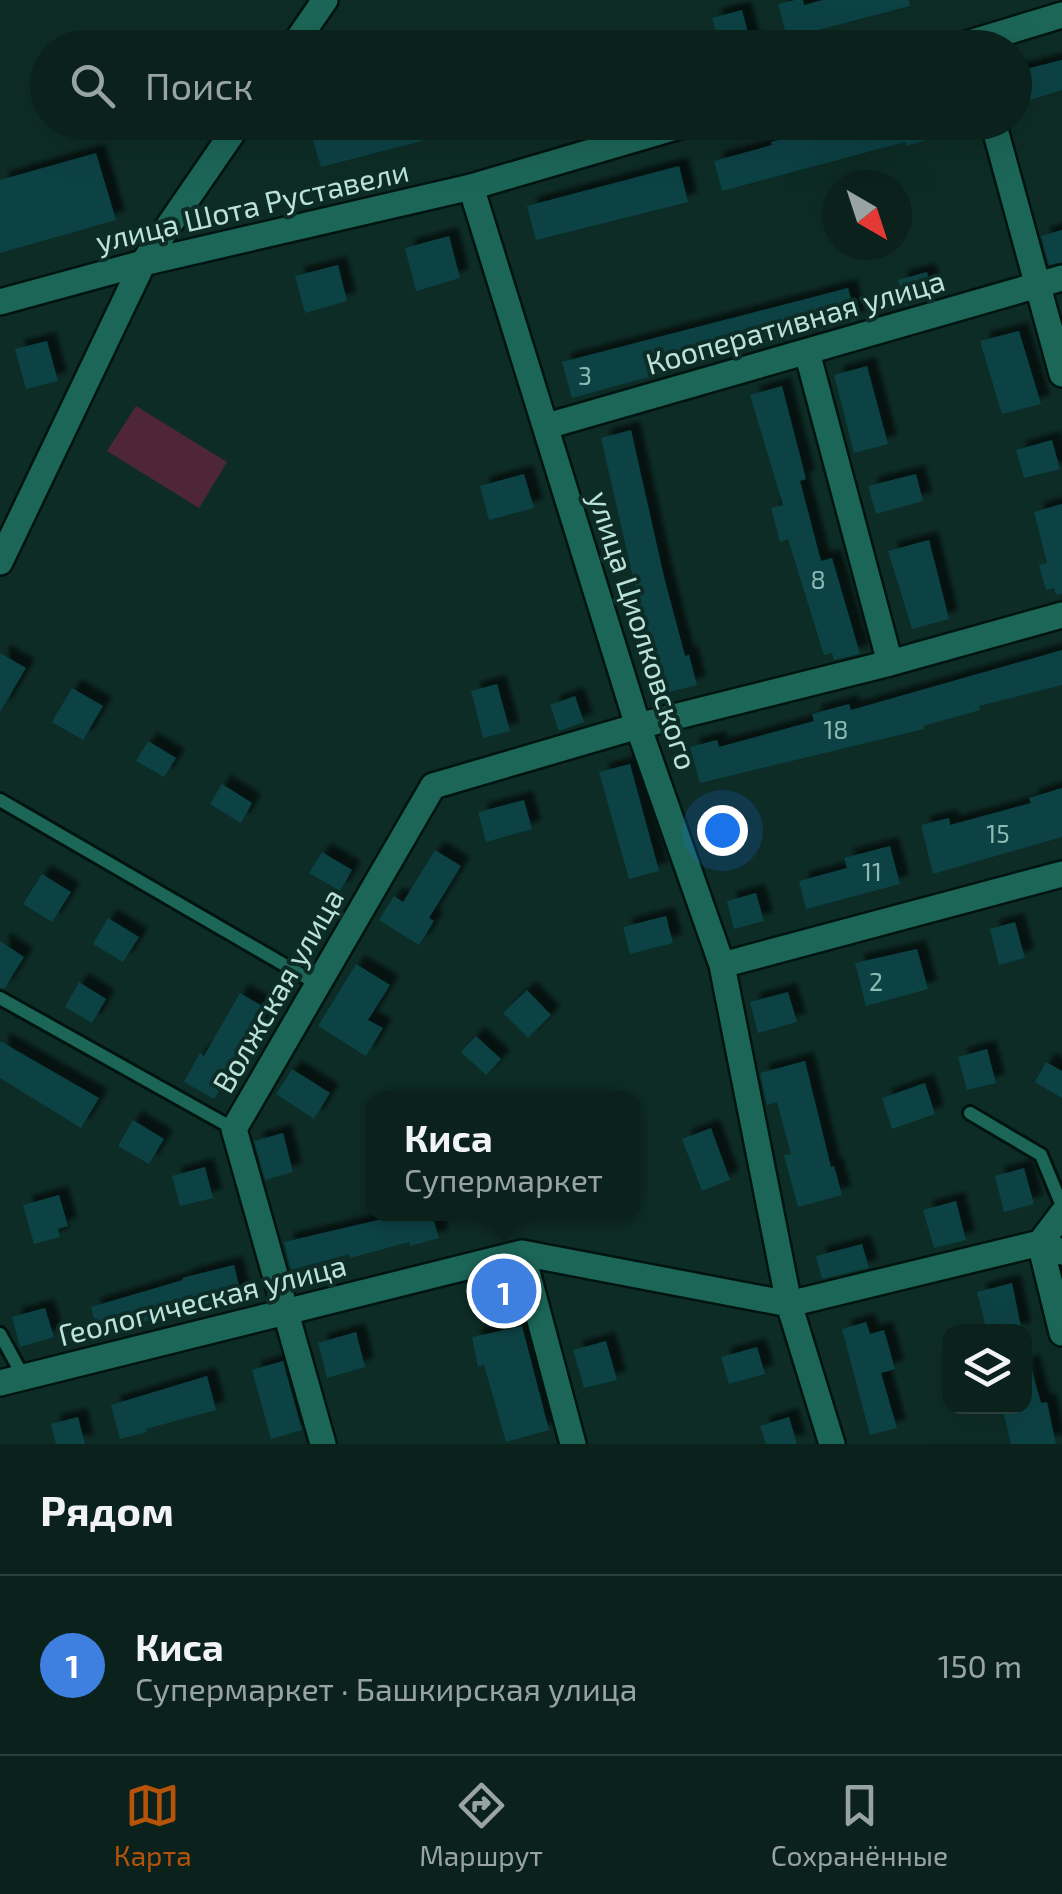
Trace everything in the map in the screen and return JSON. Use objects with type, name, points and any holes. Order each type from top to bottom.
[{"type":"street","points":[[304,30],[325,0]]},
{"type":"street","points":[[1015,30],[1062,15]]},
{"type":"street","points":[[0,562],[144,263],[228,140]]},
{"type":"street","name":"улица Шота Руставели","points":[[0,302],[144,263],[471,186],[631,140]]},
{"type":"street","points":[[999,140],[1050,281],[1062,374]]},
{"type":"street","name":"улица Циолковского","points":[[471,186],[638,726],[722,965],[789,1304],[832,1444]]},
{"type":"street","name":"Кооперативная улица","points":[[547,426],[1050,281]]},
{"type":"street","points":[[807,352],[890,664]]},
{"type":"street","name":"Волжская улица","points":[[323,1444],[234,1128],[433,786],[638,726],[890,664],[1062,616]]},
{"type":"street","points":[[722,965],[1062,874]]},
{"type":"street","points":[[1062,1214],[1051,1248],[1062,1333]]},
{"type":"street","name":"Геологическая улица","points":[[12,1380],[522,1252],[789,1304],[1051,1248]]},
{"type":"street","points":[[522,1252],[573,1444]]},
{"type":"lane","points":[[0,800],[319,985]]},
{"type":"lane","points":[[0,998],[234,1128]]},
{"type":"lane","points":[[970,1113],[1041,1155],[1062,1206]]},
{"type":"lane","points":[[0,1334],[12,1380]]},
{"type":"shaded area","points":[[136,406],[227,462],[199,508],[107,451]]},
{"type":"building","points":[[795,0],[803,0],[804,5],[823,0],[909,0],[910,6],[818,30],[785,30],[778,4]]},
{"type":"building","points":[[742,10],[747,30],[715,30],[712,18]]},
{"type":"building","points":[[1062,60],[1062,90],[1032,99],[1032,68]]},
{"type":"building","points":[[313,140],[426,140],[321,167]]},
{"type":"building","points":[[927,140],[906,146],[905,142],[722,191],[714,161],[772,145],[771,142]]},
{"type":"building","points":[[96,153],[116,220],[0,253],[0,180]]},
{"type":"building","points":[[679,166],[688,202],[536,240],[527,206]]},
{"type":"building","points":[[1062,230],[1062,262],[1049,265],[1041,236]]},
{"type":"building","points":[[449,236],[460,278],[416,291],[405,248]]},
{"type":"building","points":[[338,265],[347,301],[305,313],[295,276]]},
{"type":"building","points":[[927,272],[933,298],[905,306],[898,280]]},
{"type":"building","points":[[848,288],[857,320],[572,398],[562,362]]},
{"type":"building","points":[[1019,331],[1041,404],[1002,414],[980,341]]},
{"type":"building","points":[[47,341],[58,381],[26,389],[15,349]]},
{"type":"building","points":[[867,366],[888,444],[854,453],[834,375]]},
{"type":"building","points":[[782,386],[806,479],[800,481],[821,561],[832,558],[860,654],[834,660],[832,653],[824,655],[788,539],[780,542],[771,508],[783,505],[750,395]]},
{"type":"building","points":[[631,430],[664,577],[685,656],[689,655],[697,685],[665,693],[640,608],[601,438]]},
{"type":"building","points":[[1052,440],[1060,469],[1024,478],[1016,450]]},
{"type":"building","points":[[524,474],[534,508],[489,520],[480,486]]},
{"type":"building","points":[[916,474],[923,501],[876,514],[868,486]]},
{"type":"building","points":[[1062,504],[1062,594],[1056,595],[1054,588],[1046,590],[1039,565],[1047,563],[1034,512]]},
{"type":"building","points":[[929,540],[949,619],[912,629],[888,551]]},
{"type":"building","points":[[1062,650],[1062,685],[979,706],[980,710],[923,726],[924,729],[700,783],[690,747],[717,740],[719,747],[814,721],[812,714],[849,704],[851,710]]},
{"type":"building","points":[[0,653],[26,668],[0,712]]},
{"type":"building","points":[[497,684],[510,731],[483,738],[471,691]]},
{"type":"building","points":[[72,688],[103,706],[83,740],[52,722]]},
{"type":"building","points":[[575,696],[584,722],[559,731],[550,705]]},
{"type":"building","points":[[148,741],[176,758],[164,777],[136,761]]},
{"type":"building","points":[[630,764],[659,871],[629,879],[599,772]]},
{"type":"building","points":[[222,784],[252,803],[241,823],[210,804]]},
{"type":"building","points":[[1062,788],[1062,837],[933,874],[921,825],[949,818],[950,825],[1031,803],[1029,798]]},
{"type":"building","points":[[524,800],[532,829],[486,842],[478,812]]},
{"type":"building","points":[[890,846],[900,884],[806,909],[799,881],[847,868],[844,858]]},
{"type":"building","points":[[435,850],[461,866],[429,918],[434,921],[419,945],[379,920],[394,896],[403,902]]},
{"type":"building","points":[[322,852],[352,870],[340,891],[309,873]]},
{"type":"building","points":[[42,874],[71,892],[52,922],[23,904]]},
{"type":"building","points":[[756,893],[764,921],[734,929],[727,901]]},
{"type":"building","points":[[666,916],[673,943],[630,954],[623,927]]},
{"type":"building","points":[[108,918],[139,937],[123,962],[93,944]]},
{"type":"building","points":[[1015,922],[1025,958],[999,965],[990,929]]},
{"type":"building","points":[[0,941],[24,957],[4,989],[0,988]]},
{"type":"building","points":[[917,949],[928,989],[866,1006],[855,963]]},
{"type":"building","points":[[356,964],[390,985],[368,1020],[383,1028],[366,1056],[318,1026]]},
{"type":"building","points":[[79,982],[106,999],[92,1023],[65,1007]]},
{"type":"building","points":[[527,990],[551,1015],[528,1038],[503,1013]]},
{"type":"building","points":[[788,992],[797,1022],[758,1033],[750,1002]]},
{"type":"building","points":[[240,993],[269,1010],[214,1099],[184,1082],[200,1053],[204,1056]]},
{"type":"building","points":[[476,1036],[501,1059],[486,1075],[461,1052]]},
{"type":"building","points":[[0,1041],[99,1098],[81,1128],[0,1078]]},
{"type":"building","points":[[987,1049],[996,1083],[967,1090],[958,1057]]},
{"type":"building","points":[[805,1061],[831,1167],[834,1166],[842,1195],[798,1207],[784,1155],[791,1154],[777,1102],[767,1105],[760,1073]]},
{"type":"building","points":[[1046,1062],[1062,1071],[1062,1098],[1035,1082]]},
{"type":"building","points":[[292,1069],[330,1093],[314,1119],[276,1094]]},
{"type":"building","points":[[925,1083],[935,1114],[892,1129],[882,1098]]},
{"type":"building","points":[[133,1120],[164,1139],[149,1164],[118,1146]]},
{"type":"building","points":[[711,1128],[730,1180],[702,1191],[682,1139]]},
{"type":"building","points":[[283,1133],[293,1172],[265,1180],[254,1141]]},
{"type":"building","points":[[205,1167],[213,1198],[180,1206],[172,1176]]},
{"type":"building","points":[[1024,1168],[1034,1204],[1004,1212],[995,1176]]},
{"type":"building","points":[[59,1195],[68,1226],[58,1229],[60,1237],[34,1244],[23,1205]]},
{"type":"building","points":[[956,1201],[966,1240],[934,1248],[923,1210]]},
{"type":"building","points":[[374,1221],[434,1221],[439,1238],[350,1258],[349,1254],[291,1270],[284,1242]]},
{"type":"building","points":[[862,1244],[869,1268],[822,1279],[816,1256]]},
{"type":"building","points":[[234,1265],[241,1294],[98,1335],[91,1307]]},
{"type":"building","points":[[1012,1283],[1020,1324],[985,1324],[977,1292]]},
{"type":"building","points":[[45,1308],[54,1337],[20,1347],[12,1317]]},
{"type":"building","points":[[866,1322],[870,1334],[884,1330],[895,1369],[881,1373],[897,1428],[870,1435],[842,1329]]},
{"type":"building","points":[[522,1326],[549,1430],[506,1442],[484,1365],[478,1367],[472,1337]]},
{"type":"building","points":[[356,1332],[365,1367],[327,1378],[318,1343]]},
{"type":"building","points":[[606,1341],[617,1380],[584,1388],[573,1350]]},
{"type":"building","points":[[757,1347],[765,1374],[729,1384],[721,1357]]},
{"type":"building","points":[[283,1361],[302,1430],[271,1439],[252,1370]]},
{"type":"building","points":[[1032,1371],[1041,1403],[1047,1402],[1056,1444],[1011,1444],[1004,1414],[1032,1414]]},
{"type":"building","points":[[207,1376],[216,1410],[120,1439],[111,1405]]},
{"type":"building","points":[[78,1417],[85,1444],[56,1444],[51,1424]]},
{"type":"building","points":[[789,1417],[797,1444],[766,1444],[760,1426]]},
{"type":"place","name":"Киса","points":[[504,1291]]}]
